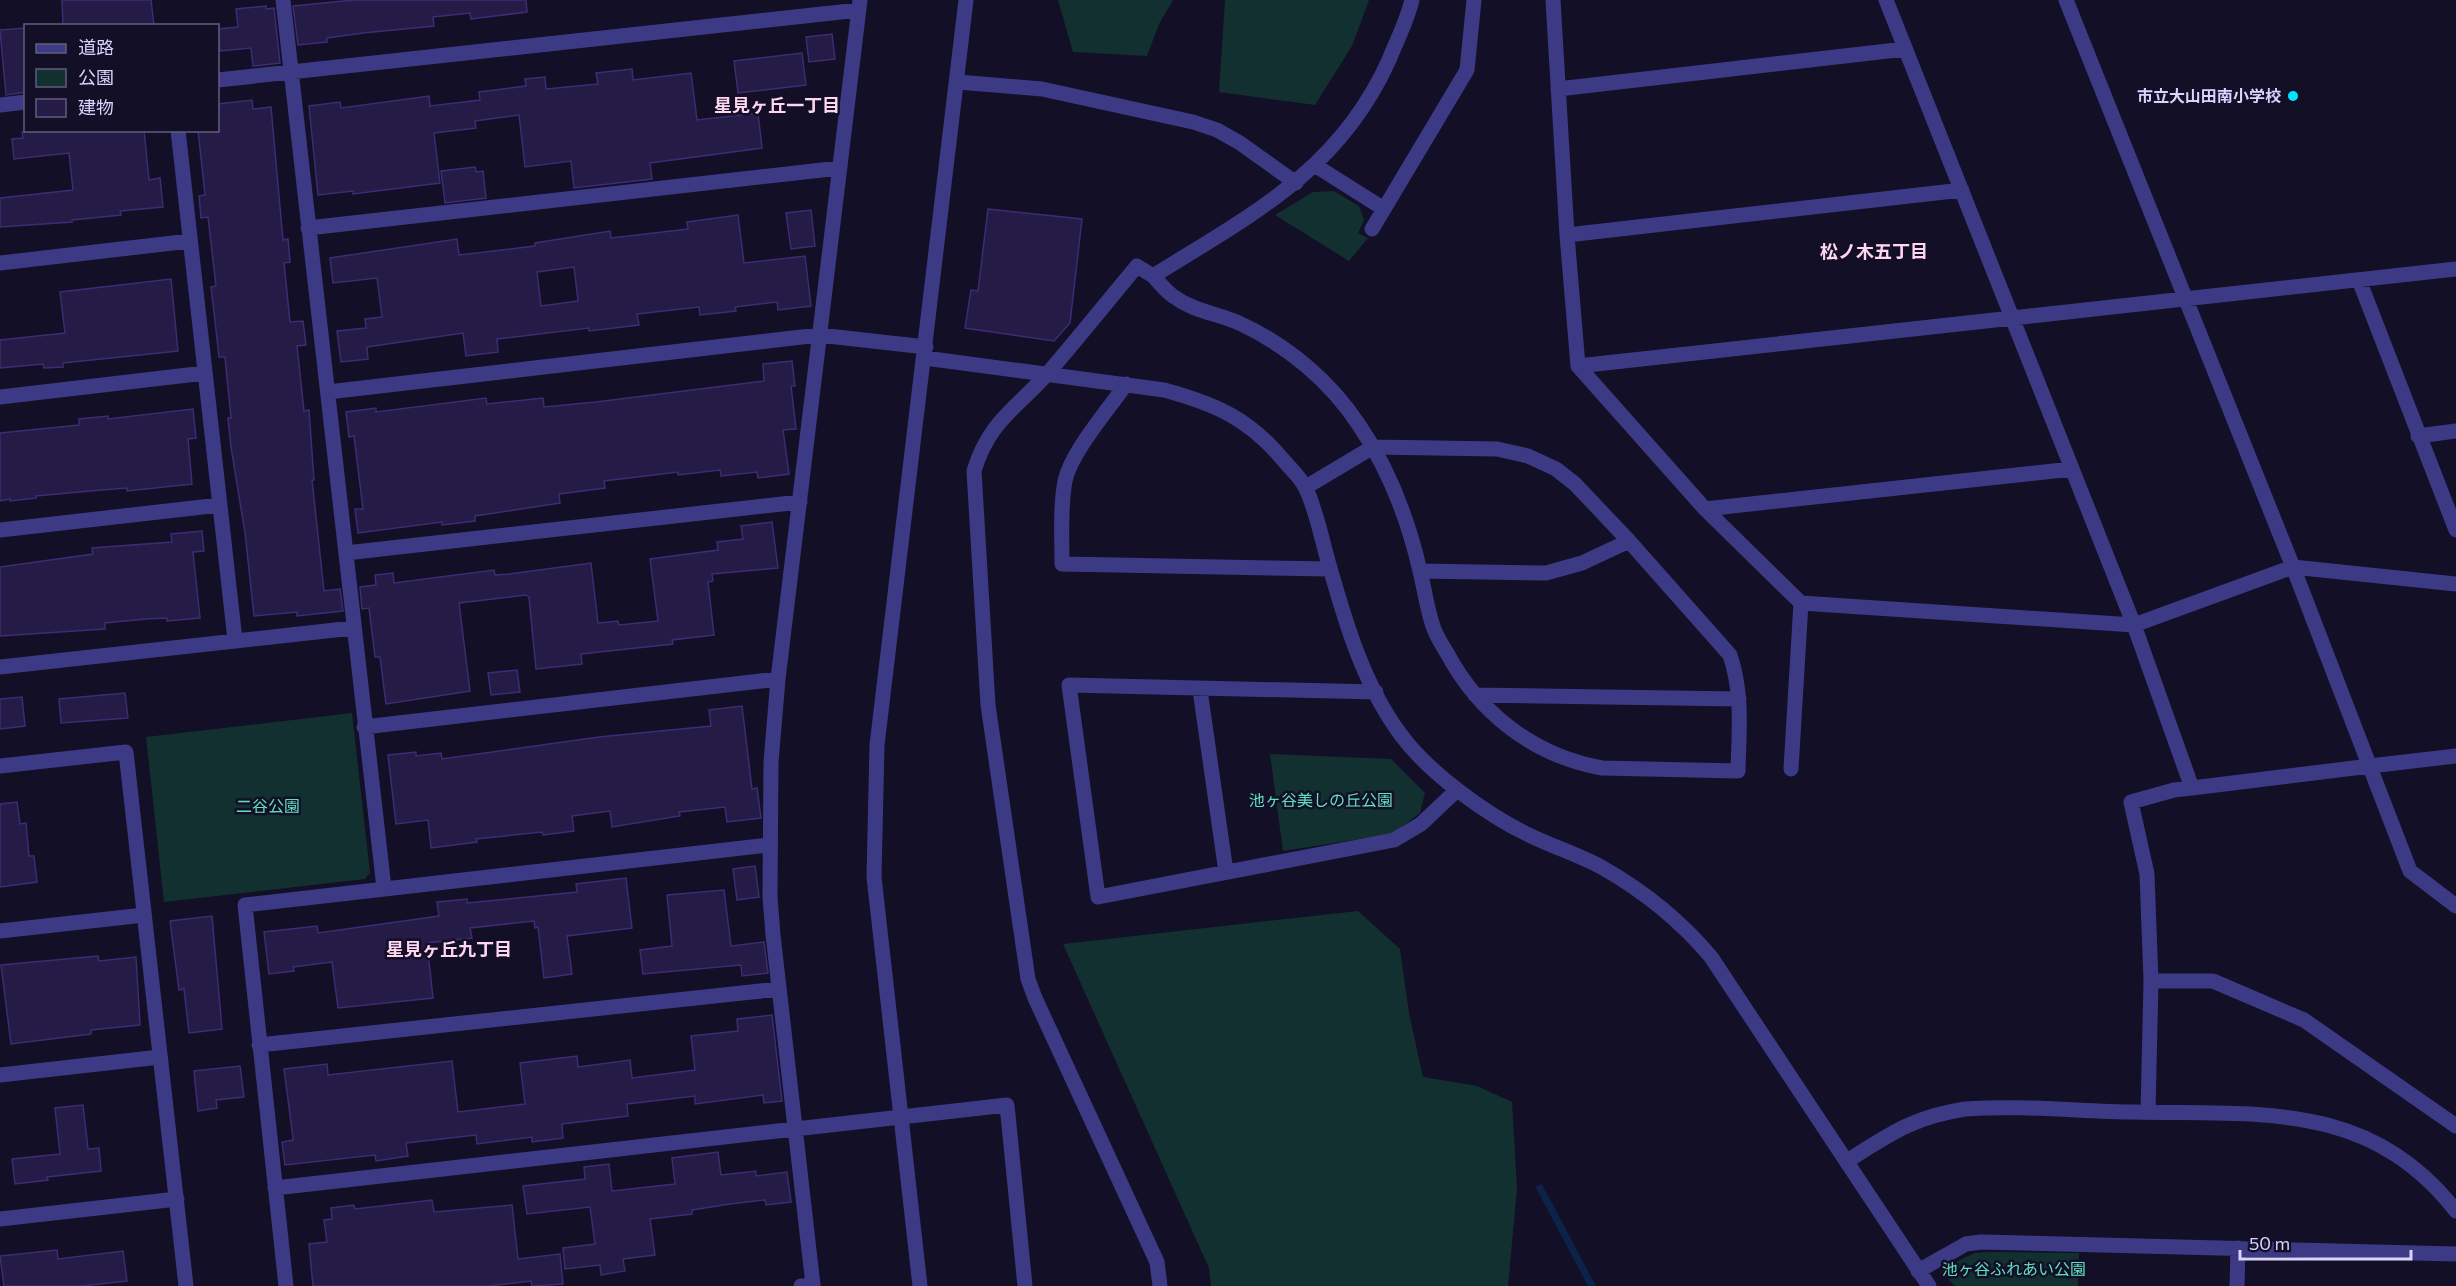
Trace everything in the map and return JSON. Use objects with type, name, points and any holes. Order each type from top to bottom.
[{"type":"street","points":[[283,0],[384,888]]},
{"type":"street","points":[[920,1286],[874,877],[875,798],[877,745],[926,352],[966,0]]},
{"type":"street","points":[[1153,276],[1252,215],[1316,166],[1355,119],[1382,76],[1407,19],[1412,0]]},
{"type":"street","points":[[1372,229],[1467,70],[1474,0]]},
{"type":"street","points":[[1553,0],[1567,235],[1578,366],[1705,509],[1801,603],[2134,625],[2293,567],[2456,585]]},
{"type":"street","points":[[1886,0],[2134,625],[2192,788]]},
{"type":"street","points":[[2066,0],[2293,567],[2410,871],[2456,906]]},
{"type":"street","points":[[219,80],[860,5],[778,679],[771,762],[769,844],[772,935],[813,1285],[801,1286]]},
{"type":"street","points":[[1558,88],[1905,49]]},
{"type":"street","points":[[958,82],[1042,88],[1193,122],[1217,130],[1240,143],[1296,183]]},
{"type":"street","points":[[0,105],[24,102]]},
{"type":"street","points":[[178,132],[236,640]]},
{"type":"street","points":[[1316,166],[1384,209]]},
{"type":"street","points":[[308,228],[840,168]]},
{"type":"street","points":[[1567,235],[1962,190]]},
{"type":"street","points":[[0,263],[190,241]]},
{"type":"street","points":[[1160,1286],[1157,1262],[1028,979],[988,705],[974,471],[990,432],[1009,410],[1046,375],[1137,266],[1153,276],[1175,298],[1238,323],[1295,356],[1338,397],[1358,423],[1373,447],[1388,472],[1420,571],[1434,631],[1461,679],[1499,721],[1533,744],[1582,764],[1602,768],[1738,771],[1738,678],[1730,654],[1629,541],[1575,484],[1556,469],[1528,456],[1497,449],[1373,447],[1306,487]]},
{"type":"street","points":[[1578,366],[2456,269]]},
{"type":"street","points":[[2359,280],[2456,530]]},
{"type":"street","points":[[328,392],[819,335],[926,352],[1046,375],[1164,390],[1194,398],[1248,425],[1268,441],[1306,487],[1352,642],[1376,692],[1401,736],[1457,790],[1502,821],[1601,866],[1662,907],[1692,934],[1711,957],[1929,1286]]},
{"type":"street","points":[[0,397],[205,373]]},
{"type":"street","points":[[1126,384],[1082,447],[1065,479],[1062,509],[1062,564],[1330,569]]},
{"type":"street","points":[[2418,436],[2456,431]]},
{"type":"street","points":[[1705,509],[2072,469]]},
{"type":"street","points":[[346,553],[800,502]]},
{"type":"street","points":[[0,530],[220,505]]},
{"type":"street","points":[[1420,571],[1546,573],[1565,570],[1629,541]]},
{"type":"street","points":[[1791,769],[1801,603]]},
{"type":"street","points":[[0,667],[353,628]]},
{"type":"street","points":[[364,727],[778,679]]},
{"type":"street","points":[[1376,692],[1069,686],[1098,897],[1394,840],[1421,824],[1457,790]]},
{"type":"street","points":[[1200,690],[1226,872]]},
{"type":"street","points":[[1475,695],[1739,699]]},
{"type":"street","points":[[0,766],[126,752],[186,1286]]},
{"type":"street","points":[[2148,1112],[2151,981],[2147,874],[2131,802],[2174,790],[2456,756]]},
{"type":"street","points":[[286,1286],[245,905],[769,844]]},
{"type":"street","points":[[0,931],[144,915]]},
{"type":"street","points":[[2151,981],[2213,981],[2304,1020],[2456,1126]]},
{"type":"street","points":[[259,1045],[779,988]]},
{"type":"street","points":[[0,1075],[160,1057]]},
{"type":"street","points":[[275,1188],[1007,1105],[1025,1286]]},
{"type":"street","points":[[1847,1161],[1900,1128],[1943,1112],[1980,1108],[2272,1115],[2333,1126],[2371,1141],[2421,1173],[2456,1211]]},
{"type":"street","points":[[0,1219],[177,1199]]},
{"type":"street","points":[[1918,1272],[1966,1244],[1981,1242],[2456,1254]]},
{"type":"street","points":[[2237,1286],[2238,1248]]},
{"type":"green space","points":[[1058,0],[1173,0],[1159,24],[1147,56],[1073,52]]},
{"type":"green space","points":[[1225,0],[1369,0],[1352,46],[1315,105],[1219,92]]},
{"type":"green space","points":[[1334,191],[1359,206],[1364,220],[1358,233],[1368,238],[1349,261],[1275,215],[1313,192]]},
{"type":"green space","name":"二谷公園","points":[[352,713],[370,873],[365,879],[164,902],[146,737]]},
{"type":"green space","name":"池ヶ谷美しの丘公園","points":[[1270,754],[1391,759],[1425,793],[1420,813],[1392,834],[1283,851]]},
{"type":"green space","points":[[1358,911],[1400,949],[1409,1013],[1423,1077],[1477,1086],[1512,1102],[1517,1189],[1508,1286],[1211,1286],[1209,1268],[1063,944]]},
{"type":"green space","name":"池ヶ谷ふれあい公園","points":[[1974,1253],[2079,1253],[2078,1286],[1955,1286],[1949,1280],[1954,1263]]},
{"type":"building","points":[[62,0],[151,0],[154,24],[63,24]]},
{"type":"building","points":[[354,0],[526,0],[527,12],[471,19],[470,13],[433,17],[434,26],[327,38],[327,42],[298,45],[293,6]]},
{"type":"building","points":[[266,6],[266,9],[274,8],[280,63],[253,66],[251,48],[220,51],[219,29],[238,27],[236,9]]},
{"type":"building","points":[[24,28],[24,92],[6,95],[0,30]]},
{"type":"building","points":[[832,34],[835,59],[809,62],[806,37]]},
{"type":"building","points":[[802,53],[806,85],[738,93],[734,61]]},
{"type":"building","points":[[632,69],[633,80],[691,73],[697,120],[758,113],[762,148],[650,163],[652,179],[574,188],[571,161],[525,167],[519,115],[475,121],[476,128],[434,133],[440,183],[353,194],[353,191],[318,195],[309,106],[340,102],[341,108],[429,96],[430,106],[480,100],[479,92],[526,86],[525,79],[545,77],[546,89],[598,84],[596,73]]},
{"type":"building","points":[[252,100],[253,109],[271,107],[283,240],[288,239],[290,262],[284,263],[290,322],[303,321],[306,345],[297,346],[304,411],[309,410],[314,480],[312,480],[324,591],[340,589],[343,611],[297,616],[297,612],[254,616],[245,533],[231,447],[228,418],[231,418],[225,357],[219,357],[211,287],[216,286],[208,217],[201,218],[199,196],[205,195],[198,132],[219,132],[219,104]]},
{"type":"building","points":[[22,132],[144,132],[149,180],[160,178],[163,207],[120,211],[121,215],[72,220],[72,222],[0,227],[0,198],[73,190],[69,153],[14,159],[12,139],[23,138]]},
{"type":"building","points":[[475,167],[476,172],[483,171],[486,198],[445,203],[441,171]]},
{"type":"building","points":[[988,209],[1082,219],[1070,323],[1054,341],[965,328],[971,290],[978,291]]},
{"type":"building","points":[[811,210],[815,246],[791,249],[786,213]]},
{"type":"building","points":[[738,215],[744,263],[805,256],[811,306],[778,310],[777,302],[735,307],[736,311],[700,315],[699,307],[637,314],[639,325],[589,331],[589,328],[497,339],[498,352],[466,356],[463,333],[367,347],[368,359],[341,362],[337,331],[366,328],[365,319],[382,317],[377,278],[333,283],[330,258],[457,239],[459,255],[535,246],[535,243],[610,231],[611,238],[688,229],[687,222]],"holes":[[[574,267],[578,301],[541,306],[537,272]]]},
{"type":"building","points":[[171,279],[178,351],[63,363],[63,367],[44,368],[43,364],[0,368],[0,340],[65,333],[60,292]]},
{"type":"building","points":[[792,361],[795,386],[791,386],[796,429],[783,430],[789,474],[758,478],[757,472],[721,476],[720,470],[678,475],[678,472],[604,481],[605,488],[559,494],[560,503],[475,516],[475,521],[442,525],[442,522],[358,533],[355,509],[363,509],[354,436],[349,437],[346,412],[376,408],[376,412],[486,398],[487,404],[543,398],[544,407],[596,402],[764,381],[763,364]]},
{"type":"building","points":[[193,409],[196,438],[188,439],[192,484],[127,491],[127,488],[90,491],[0,501],[0,433],[79,425],[79,419],[108,416],[108,419]]},
{"type":"building","points":[[772,522],[778,568],[712,574],[713,581],[708,582],[714,635],[672,640],[673,644],[581,654],[582,664],[536,669],[529,597],[526,595],[459,603],[470,691],[386,704],[380,657],[375,657],[369,608],[362,609],[360,587],[376,585],[375,575],[393,573],[394,583],[494,570],[495,575],[509,574],[591,563],[598,623],[618,621],[619,625],[658,621],[650,559],[718,550],[717,542],[743,539],[741,526]]},
{"type":"building","points":[[202,531],[204,551],[193,552],[200,618],[167,621],[167,618],[146,619],[105,623],[105,629],[0,636],[0,567],[93,554],[92,548],[172,542],[171,534]]},
{"type":"building","points":[[517,670],[520,692],[491,695],[488,673]]},
{"type":"building","points":[[125,693],[128,718],[61,723],[59,699]]},
{"type":"building","points":[[22,697],[25,726],[0,729],[0,699]]},
{"type":"building","points":[[742,706],[752,789],[757,788],[761,818],[727,822],[725,807],[679,812],[680,816],[612,827],[610,811],[572,816],[574,831],[476,839],[477,842],[431,848],[428,820],[396,824],[388,755],[416,752],[416,756],[441,753],[442,759],[599,737],[711,726],[709,710]]},
{"type":"building","points":[[17,802],[20,824],[26,823],[29,856],[34,856],[37,882],[0,887],[0,804]]},
{"type":"building","points":[[755,866],[759,897],[737,900],[733,869]]},
{"type":"building","points":[[626,878],[632,928],[567,936],[572,974],[544,978],[538,927],[535,928],[534,921],[470,928],[472,938],[427,943],[433,998],[338,1008],[332,962],[293,967],[294,971],[269,974],[264,932],[317,926],[318,933],[439,916],[437,902],[467,899],[467,903],[577,892],[576,884]]},
{"type":"building","points":[[724,890],[731,946],[764,942],[768,973],[742,976],[741,965],[643,974],[640,950],[672,946],[667,895]]},
{"type":"building","points":[[212,916],[222,1029],[189,1033],[184,989],[179,990],[170,921]]},
{"type":"building","points":[[98,956],[99,961],[136,957],[140,1025],[91,1030],[91,1034],[11,1044],[1,965]]},
{"type":"building","points":[[772,1015],[782,1101],[764,1103],[763,1095],[695,1104],[695,1096],[627,1104],[628,1116],[562,1124],[563,1138],[532,1142],[532,1137],[477,1144],[476,1135],[406,1143],[408,1156],[376,1161],[375,1155],[285,1165],[282,1142],[293,1140],[293,1138],[284,1069],[327,1064],[328,1075],[452,1061],[458,1112],[525,1104],[520,1063],[577,1056],[578,1067],[630,1060],[632,1078],[695,1070],[691,1036],[738,1031],[737,1019]]},
{"type":"building","points":[[240,1066],[244,1097],[216,1100],[217,1108],[198,1111],[194,1071]]},
{"type":"building","points":[[83,1105],[88,1149],[99,1148],[101,1171],[47,1177],[48,1180],[15,1184],[12,1159],[60,1154],[55,1108]]},
{"type":"building","points":[[718,1152],[721,1175],[756,1171],[756,1176],[787,1172],[791,1202],[766,1205],[765,1200],[730,1204],[692,1210],[692,1214],[650,1219],[655,1255],[623,1259],[625,1271],[601,1275],[600,1265],[565,1269],[563,1248],[595,1244],[590,1207],[527,1214],[523,1186],[585,1179],[584,1167],[609,1164],[612,1191],[675,1184],[672,1158]]},
{"type":"building","points":[[432,1200],[434,1212],[512,1205],[518,1259],[560,1254],[563,1284],[532,1286],[531,1281],[489,1286],[313,1286],[309,1244],[327,1242],[324,1220],[332,1219],[331,1208],[354,1205],[355,1209]]},
{"type":"building","points":[[57,1250],[58,1259],[123,1251],[127,1281],[82,1286],[4,1286],[0,1256]]},
{"type":"waterway","points":[[1540,1188],[1592,1286]]},
{"type":"place","name":"市立大山田南小学校","points":[[2293,96]]},
{"type":"district","name":"星見ヶ丘一丁目","points":[[777,106]]},
{"type":"district","name":"松ノ木五丁目","points":[[1874,252]]},
{"type":"district","name":"星見ヶ丘九丁目","points":[[449,950]]}]
